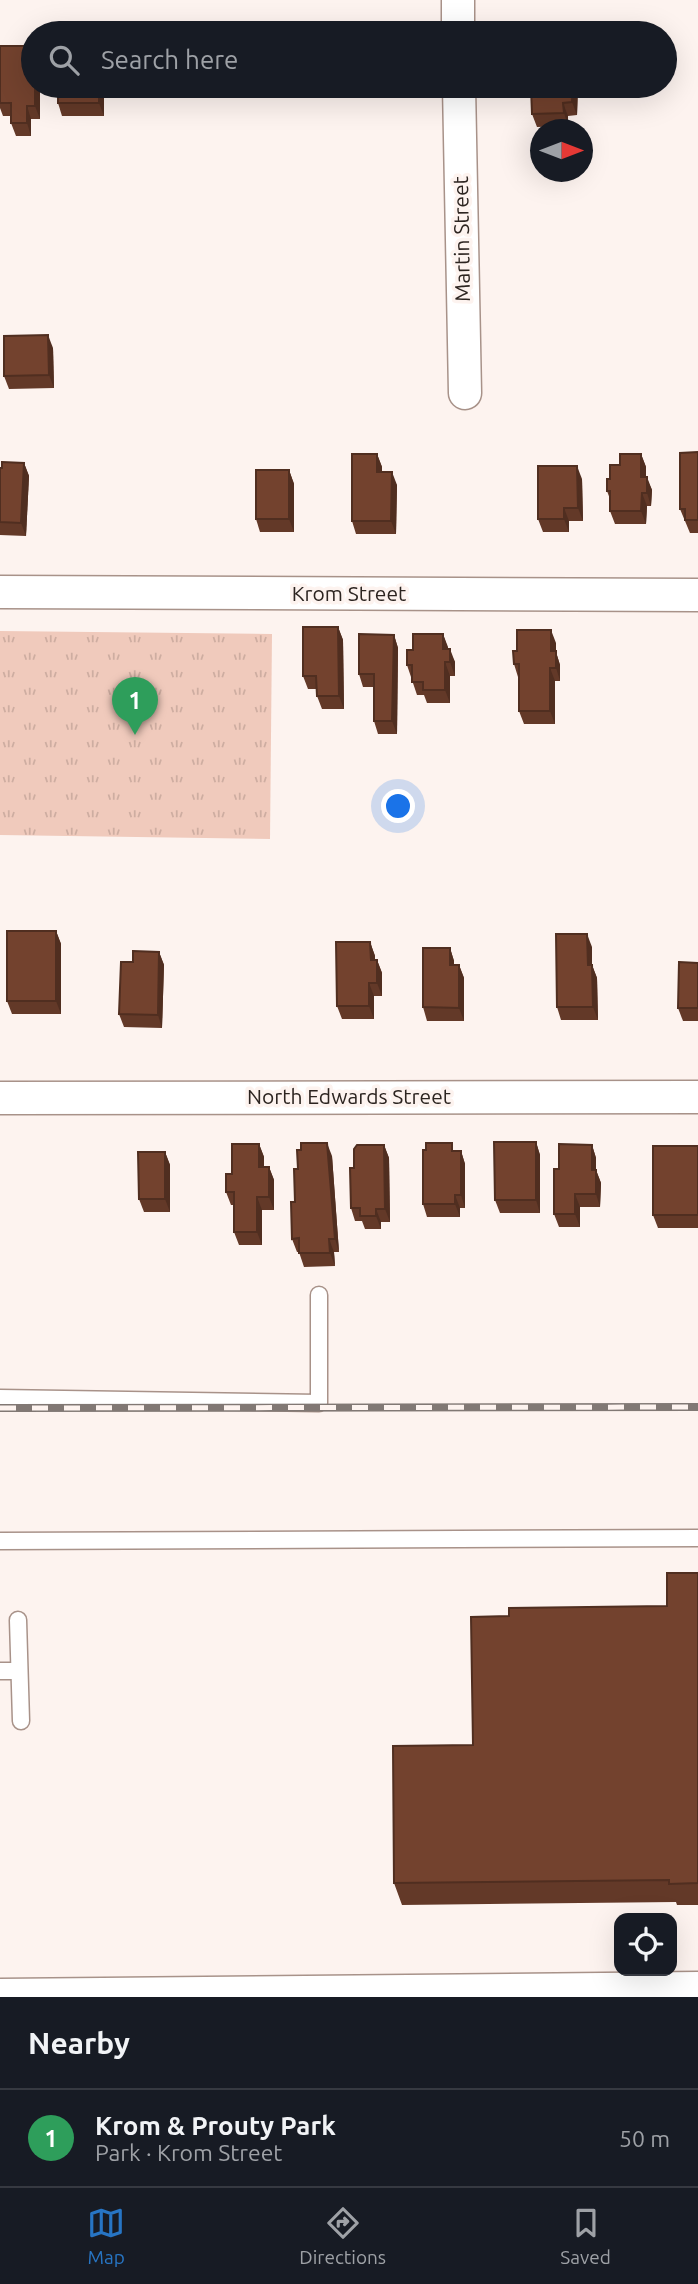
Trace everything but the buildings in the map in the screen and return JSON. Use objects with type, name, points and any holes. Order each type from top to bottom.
[{"type":"street","points":[[458,0],[458,21]]},
{"type":"street","name":"Martin Street","points":[[459,98],[465,393]]},
{"type":"street","name":"Krom Street","points":[[0,592],[698,595]]},
{"type":"street","name":"North Edwards Street","points":[[0,1098],[698,1097]]},
{"type":"street","points":[[0,1995],[381,1994],[698,1988]]},
{"type":"lane","points":[[0,1398],[319,1403],[319,1295]]},
{"type":"lane","points":[[0,1541],[698,1538]]},
{"type":"lane","points":[[18,1620],[20,1721]]},
{"type":"lane","points":[[0,1671],[19,1671]]},
{"type":"green space","points":[[0,631],[272,634],[270,839],[0,835]]},
{"type":"railway","points":[[0,1408],[698,1407]]},
{"type":"place","name":"Krom & Prouty Park","points":[[135,735]]}]
